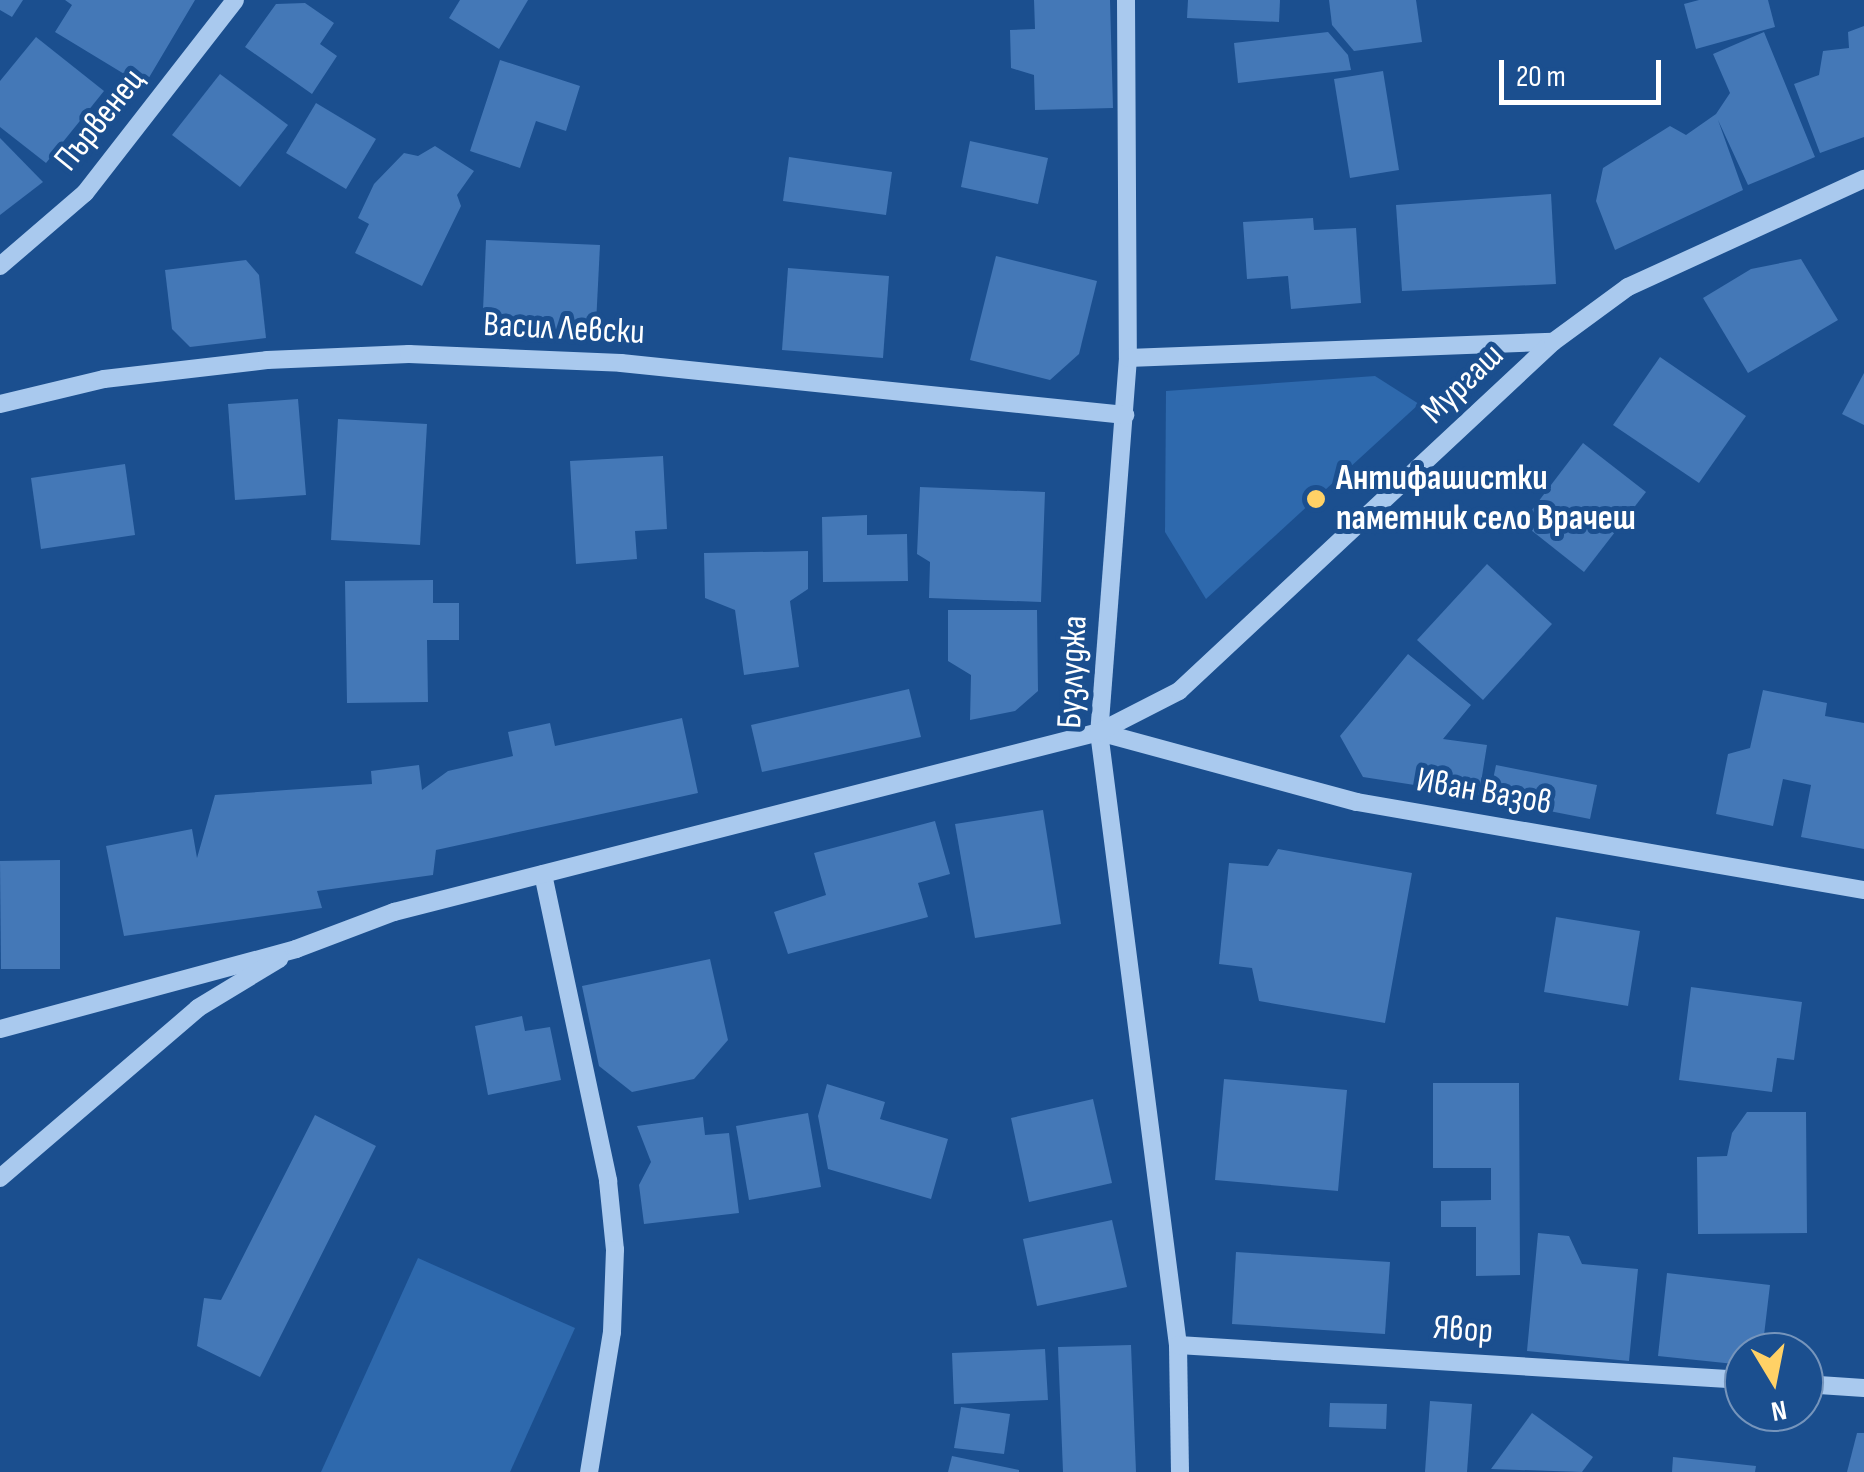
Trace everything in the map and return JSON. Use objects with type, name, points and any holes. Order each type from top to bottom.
[{"type":"street","name":"Първенец","points":[[0,266],[86,192],[235,0]]},
{"type":"street","name":"Бузлуджа","points":[[1126,0],[1126,415],[1099,732],[1178,1345],[1180,1472]]},
{"type":"street","name":"Мургаш","points":[[296,949],[394,912],[1099,732],[1180,691],[1240,640],[1554,342],[1628,287],[1864,179]]},
{"type":"street","points":[[1128,358],[1554,342]]},
{"type":"street","name":"Васил Левски","points":[[0,404],[104,378],[268,360],[409,354],[621,363],[1126,415]]},
{"type":"street","name":"Иван Вазов","points":[[1099,732],[1357,802],[1864,890]]},
{"type":"street","points":[[543,874],[608,1181],[615,1250],[612,1332],[589,1472]]},
{"type":"street","points":[[0,1029],[296,949]]},
{"type":"street","points":[[0,1178],[198,1008],[296,949]]},
{"type":"street","name":"Явор","points":[[1178,1345],[1724,1379]]},
{"type":"street","points":[[1824,1385],[1864,1388]]},
{"type":"shaded area","points":[[1375,376],[1419,404],[1206,599],[1165,532],[1166,391]]},
{"type":"shaded area","points":[[418,1258],[575,1328],[510,1472],[321,1472]]},
{"type":"building","points":[[0,0],[23,0],[12,17],[0,10]]},
{"type":"building","points":[[65,0],[195,0],[144,86],[55,32],[72,5]]},
{"type":"building","points":[[460,0],[528,0],[499,49],[449,18]]},
{"type":"building","points":[[1034,0],[1110,0],[1113,108],[1035,110],[1034,75],[1011,68],[1010,30],[1035,29]]},
{"type":"building","points":[[1188,0],[1280,0],[1279,22],[1187,18]]},
{"type":"building","points":[[1329,0],[1416,0],[1422,42],[1354,51],[1332,25]]},
{"type":"building","points":[[1699,0],[1768,0],[1775,27],[1696,49],[1684,4]]},
{"type":"building","points":[[305,3],[334,23],[320,44],[337,56],[312,94],[245,47],[276,4]]},
{"type":"building","points":[[1864,26],[1864,137],[1820,153],[1794,84],[1819,75],[1823,51],[1849,48],[1848,32]]},
{"type":"building","points":[[1328,32],[1348,55],[1351,70],[1238,83],[1234,43]]},
{"type":"building","points":[[1764,32],[1815,157],[1748,185],[1718,120],[1743,190],[1615,250],[1596,201],[1603,168],[1670,126],[1686,135],[1716,114],[1730,93],[1713,54]]},
{"type":"building","points":[[36,37],[104,91],[46,163],[0,127],[0,81]]},
{"type":"building","points":[[500,60],[580,86],[566,131],[536,121],[520,168],[470,151]]},
{"type":"building","points":[[1383,71],[1399,170],[1350,178],[1334,79]]},
{"type":"building","points":[[220,74],[288,125],[240,187],[172,135]]},
{"type":"building","points":[[316,103],[376,139],[346,189],[286,153]]},
{"type":"building","points":[[0,138],[43,182],[0,215]]},
{"type":"building","points":[[970,141],[1048,158],[1038,204],[961,187]]},
{"type":"building","points":[[435,146],[474,171],[457,195],[461,206],[422,286],[355,253],[369,224],[358,218],[374,184],[404,153],[418,156]]},
{"type":"building","points":[[789,157],[892,172],[886,215],[783,201]]},
{"type":"building","points":[[1551,194],[1556,284],[1402,291],[1396,205]]},
{"type":"building","points":[[1313,218],[1314,230],[1356,228],[1361,303],[1291,309],[1288,276],[1247,279],[1243,222]]},
{"type":"building","points":[[486,240],[600,245],[596,324],[585,337],[482,334]]},
{"type":"building","points":[[996,256],[1097,281],[1079,354],[1050,380],[970,360]]},
{"type":"building","points":[[1801,259],[1838,320],[1748,373],[1703,298],[1751,269]]},
{"type":"building","points":[[246,260],[259,275],[266,338],[190,347],[172,329],[165,270]]},
{"type":"building","points":[[788,268],[889,276],[883,358],[782,350]]},
{"type":"building","points":[[1660,357],[1746,416],[1699,483],[1613,425]]},
{"type":"building","points":[[1864,373],[1864,425],[1842,414]]},
{"type":"building","points":[[298,399],[306,495],[235,500],[228,404]]},
{"type":"building","points":[[338,419],[427,424],[420,545],[331,540]]},
{"type":"building","points":[[1583,443],[1646,492],[1584,572],[1522,523]]},
{"type":"building","points":[[663,456],[667,529],[635,531],[637,559],[576,564],[570,461]]},
{"type":"building","points":[[125,464],[135,535],[41,549],[31,478]]},
{"type":"building","points":[[920,487],[1045,492],[1041,602],[929,598],[930,562],[917,554]]},
{"type":"building","points":[[867,515],[867,535],[907,534],[908,581],[823,582],[822,517]]},
{"type":"building","points":[[808,551],[808,589],[790,601],[799,667],[744,675],[735,610],[705,598],[704,553]]},
{"type":"building","points":[[1487,564],[1552,624],[1483,700],[1417,640]]},
{"type":"building","points":[[433,580],[433,603],[459,603],[459,640],[427,640],[428,702],[347,703],[345,581]]},
{"type":"building","points":[[948,610],[1037,610],[1038,691],[1015,711],[970,720],[971,675],[948,661]]},
{"type":"building","points":[[1408,654],[1471,705],[1443,739],[1487,745],[1479,795],[1363,777],[1340,736]]},
{"type":"building","points":[[909,689],[921,737],[762,772],[751,725]]},
{"type":"building","points":[[1763,690],[1827,703],[1825,716],[1864,723],[1864,849],[1801,837],[1811,785],[1783,779],[1773,826],[1716,814],[1728,754],[1750,748]]},
{"type":"building","points":[[682,718],[698,793],[436,850],[433,875],[317,891],[322,908],[124,936],[106,846],[192,829],[197,858],[215,795],[372,784],[371,771],[419,765],[422,790],[448,771],[513,756],[508,732],[550,723],[555,746]]},
{"type":"building","points":[[1496,765],[1597,785],[1590,819],[1489,799]]},
{"type":"building","points":[[1043,810],[1061,924],[975,938],[955,824]]},
{"type":"building","points":[[935,821],[950,874],[918,883],[928,917],[788,954],[774,912],[826,895],[814,853]]},
{"type":"building","points":[[1278,849],[1412,873],[1385,1023],[1259,1001],[1252,968],[1219,964],[1229,863],[1268,866]]},
{"type":"building","points":[[60,860],[60,969],[1,969],[0,861]]},
{"type":"building","points":[[1556,917],[1640,931],[1628,1006],[1544,992]]},
{"type":"building","points":[[710,959],[728,1040],[694,1079],[632,1092],[599,1066],[582,986]]},
{"type":"building","points":[[1691,987],[1802,1002],[1794,1060],[1777,1058],[1772,1092],[1679,1080]]},
{"type":"building","points":[[522,1016],[525,1031],[550,1027],[561,1080],[488,1095],[475,1026]]},
{"type":"building","points":[[1224,1079],[1347,1090],[1338,1191],[1215,1180]]},
{"type":"building","points":[[1433,1083],[1519,1083],[1520,1275],[1476,1276],[1476,1227],[1441,1227],[1441,1201],[1491,1200],[1491,1168],[1433,1168]]},
{"type":"building","points":[[827,1084],[885,1102],[880,1119],[948,1139],[931,1199],[828,1169],[818,1116]]},
{"type":"building","points":[[1093,1099],[1112,1183],[1029,1202],[1011,1118]]},
{"type":"building","points":[[1747,1112],[1806,1112],[1807,1233],[1698,1234],[1697,1157],[1727,1156],[1732,1133]]},
{"type":"building","points":[[808,1113],[821,1187],[749,1200],[736,1126]]},
{"type":"building","points":[[315,1115],[376,1146],[260,1377],[197,1346],[204,1298],[221,1300]]},
{"type":"building","points":[[703,1117],[705,1135],[729,1133],[739,1213],[644,1224],[639,1185],[651,1162],[637,1126]]},
{"type":"building","points":[[1112,1220],[1127,1287],[1037,1306],[1023,1239]]},
{"type":"building","points":[[1538,1233],[1569,1236],[1582,1264],[1638,1269],[1629,1361],[1527,1351]]},
{"type":"building","points":[[1236,1252],[1390,1262],[1385,1334],[1232,1324]]},
{"type":"building","points":[[1667,1273],[1770,1285],[1764,1332],[1724,1332],[1724,1363],[1658,1356]]},
{"type":"building","points":[[1131,1345],[1136,1472],[1063,1472],[1058,1347]]},
{"type":"building","points":[[1045,1349],[1048,1400],[954,1404],[952,1353]]},
{"type":"building","points":[[1430,1401],[1472,1404],[1467,1472],[1425,1472]]},
{"type":"building","points":[[1330,1403],[1387,1404],[1386,1429],[1329,1427]]},
{"type":"building","points":[[961,1407],[1010,1414],[1004,1454],[954,1448]]},
{"type":"building","points":[[1532,1413],[1593,1457],[1582,1472],[1491,1469]]},
{"type":"building","points":[[1857,1433],[1864,1433],[1864,1472],[1847,1472]]},
{"type":"building","points":[[952,1456],[1019,1470],[1019,1472],[948,1472]]},
{"type":"building","points":[[1673,1457],[1756,1466],[1755,1472],[1672,1472]]},
{"type":"place","name":"Антифашистки паметник село Врачеш","points":[[1316,499]]}]
